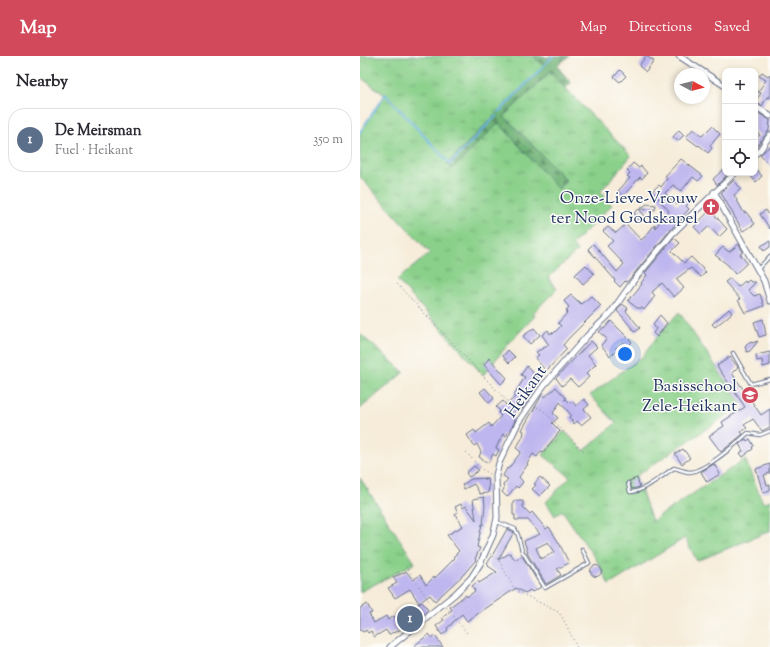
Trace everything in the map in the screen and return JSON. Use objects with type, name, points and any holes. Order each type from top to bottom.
[{"type":"street","points":[[679,56],[722,84]]},
{"type":"street","points":[[758,108],[770,116]]},
{"type":"street","points":[[758,152],[770,134]]},
{"type":"street","name":"Heikant","points":[[390,647],[455,594],[471,578],[487,551],[496,522],[496,475],[499,463],[522,416],[544,385],[587,336],[610,314],[634,280],[672,234],[732,176]]},
{"type":"street","points":[[714,192],[764,281],[770,301]]},
{"type":"lane","points":[[757,269],[764,264],[770,256]]},
{"type":"lane","points":[[733,353],[751,384],[770,379]]},
{"type":"lane","points":[[628,483],[630,492],[632,493],[674,468],[689,472],[699,470],[734,446],[748,433],[760,435],[770,431]]},
{"type":"lane","points":[[496,522],[505,524],[515,530],[522,550],[545,588],[589,563],[582,549]]},
{"type":"path","points":[[397,284],[522,416]]},
{"type":"path","points":[[717,365],[733,353]]},
{"type":"path","points":[[531,403],[544,411],[584,452]]},
{"type":"path","points":[[466,452],[480,468],[488,473]]},
{"type":"path","points":[[487,551],[498,559],[515,590],[558,612],[561,615],[577,647]]},
{"type":"path","points":[[406,566],[435,611]]},
{"type":"path","points":[[443,604],[466,634]]},
{"type":"green space","points":[[360,56],[534,56],[543,66],[447,164],[499,123],[559,189],[566,180],[504,116],[550,72],[631,156],[600,192],[612,205],[572,245],[577,251],[548,278],[557,289],[533,313],[535,316],[511,341],[483,375],[397,280],[430,253],[360,177],[360,133],[385,95],[360,77]]},
{"type":"green space","points":[[534,56],[544,56],[547,58],[549,56],[569,56],[557,66],[571,83],[565,88],[550,72],[504,116],[566,180],[558,189],[499,123],[452,169],[447,164],[543,66]]},
{"type":"green space","points":[[679,312],[742,405],[636,476],[652,521],[745,459],[763,503],[770,500],[770,531],[697,561],[685,538],[609,585],[599,564],[562,510],[555,516],[546,502],[570,477],[543,455],[564,431],[584,451],[616,423],[590,395],[643,356],[656,338]]},
{"type":"green space","points":[[360,334],[404,372],[360,409]]},
{"type":"green space","points":[[360,478],[415,563],[360,592]]},
{"type":"building","points":[[646,56],[654,61],[646,72],[639,66]]},
{"type":"building","points":[[620,70],[626,76],[620,82],[614,77]]},
{"type":"building","points":[[762,72],[768,76],[770,74],[770,98],[767,97],[762,106],[758,104],[758,98],[761,93],[758,92],[766,80],[759,76]]},
{"type":"building","points":[[758,113],[770,120],[769,130],[758,145],[758,137],[760,135],[758,133]]},
{"type":"building","points":[[712,126],[720,134],[710,146],[712,148],[708,153],[686,137],[693,129],[702,136]]},
{"type":"building","points":[[679,130],[684,135],[678,141],[673,137]]},
{"type":"building","points":[[770,146],[770,166],[760,155]]},
{"type":"building","points":[[681,159],[703,176],[698,181],[693,177],[681,191],[673,185],[665,193],[677,205],[687,195],[692,200],[686,206],[689,209],[627,282],[625,281],[620,287],[588,249],[593,244],[617,272],[624,264],[607,246],[613,241],[603,231],[608,227],[616,233],[626,224],[641,240],[655,224],[655,228],[669,211],[652,191],[659,185],[661,187],[667,179],[665,176]]},
{"type":"building","points":[[633,163],[639,168],[641,166],[647,173],[642,179],[640,177],[623,196],[618,191],[630,178],[627,176],[630,173],[627,170]]},
{"type":"building","points":[[722,171],[722,176],[726,176],[717,185],[713,179]]},
{"type":"building","points":[[758,171],[762,176],[756,182],[751,176],[758,176]]},
{"type":"building","points":[[734,180],[741,189],[734,195],[744,213],[746,212],[755,224],[743,231],[721,193]]},
{"type":"building","points":[[647,204],[656,205],[655,210],[640,209]]},
{"type":"building","points":[[639,209],[645,216],[640,220],[634,213]]},
{"type":"building","points":[[710,210],[727,229],[719,237],[709,226],[701,234],[694,227]]},
{"type":"building","points":[[766,210],[770,217],[770,229],[760,214]]},
{"type":"building","points":[[674,238],[680,243],[672,251],[684,263],[691,257],[706,272],[701,277],[691,268],[676,279],[684,288],[674,297],[662,283],[652,292],[655,296],[644,310],[642,308],[637,308],[628,301],[642,284],[641,283],[647,275],[645,273]]},
{"type":"building","points":[[770,241],[770,247],[764,251],[761,246]]},
{"type":"building","points":[[739,244],[743,252],[740,254],[747,263],[735,274],[728,265],[715,255],[723,247],[729,252]]},
{"type":"building","points":[[586,265],[594,274],[583,284],[575,275]]},
{"type":"building","points":[[730,278],[738,287],[745,281],[746,283],[749,280],[751,282],[756,282],[748,290],[754,296],[760,294],[764,306],[745,313],[738,300],[740,299],[725,282]]},
{"type":"building","points":[[571,295],[581,304],[591,296],[601,306],[568,339],[563,345],[567,349],[546,371],[535,358],[539,355],[536,352],[549,345],[542,335],[548,330],[550,334],[552,332],[553,334],[561,326],[558,323],[568,312],[566,310],[569,307],[564,301]]},
{"type":"building","points":[[622,304],[628,308],[626,311],[640,328],[635,332],[617,311]]},
{"type":"building","points":[[729,309],[732,313],[715,327],[712,324]]},
{"type":"building","points":[[660,315],[667,323],[657,337],[653,333],[656,329],[653,324]]},
{"type":"building","points":[[763,319],[766,335],[759,337],[754,322]]},
{"type":"building","points":[[611,321],[632,342],[628,346],[623,342],[616,348],[617,351],[610,356],[601,345],[607,339],[599,332]]},
{"type":"building","points":[[534,328],[540,335],[530,344],[523,336]]},
{"type":"building","points":[[591,341],[597,347],[588,355],[596,364],[586,374],[589,377],[578,387],[570,379],[562,386],[556,378]]},
{"type":"building","points":[[758,341],[750,351],[747,352],[745,347],[747,344]]},
{"type":"building","points":[[508,350],[515,357],[509,363],[503,356]]},
{"type":"building","points":[[770,352],[770,365],[763,367],[762,360],[757,361],[756,355]]},
{"type":"building","points":[[730,357],[738,367],[732,373],[761,415],[770,409],[770,427],[762,431],[753,419],[744,425],[747,428],[741,432],[743,434],[721,452],[709,436],[724,426],[722,422],[745,407],[717,366]]},
{"type":"building","points":[[489,358],[507,378],[501,384],[484,365]]},
{"type":"building","points":[[527,366],[540,381],[533,387],[535,389],[523,408],[521,410],[518,407],[512,417],[515,419],[514,423],[506,436],[503,434],[496,448],[499,450],[496,456],[493,454],[488,463],[479,457],[481,452],[477,444],[474,446],[467,435],[474,430],[476,433],[489,423],[491,427],[501,416],[498,413],[500,411],[496,407],[503,401],[506,405],[515,397],[513,396],[525,377],[521,375]]},
{"type":"building","points":[[556,387],[566,398],[564,400],[566,399],[570,403],[572,401],[576,406],[584,399],[589,405],[584,409],[591,417],[581,425],[577,421],[574,424],[569,417],[571,415],[560,402],[553,413],[558,418],[552,423],[560,431],[543,452],[541,451],[537,457],[533,454],[519,477],[523,482],[518,488],[516,486],[507,497],[502,492],[504,489],[503,485],[508,479],[503,476],[507,468],[508,469],[521,452],[516,448],[523,437],[524,431],[522,430],[542,395],[545,397]]},
{"type":"building","points":[[485,388],[494,398],[489,403],[480,392]]},
{"type":"building","points":[[746,439],[747,441],[750,439],[754,446],[752,447],[753,449],[743,457],[740,453],[743,451],[739,444]]},
{"type":"building","points":[[683,449],[690,458],[682,464],[675,454]]},
{"type":"building","points":[[714,464],[720,474],[707,482],[701,472]]},
{"type":"building","points":[[770,464],[770,473],[764,475],[767,485],[770,485],[770,491],[763,493],[756,469]]},
{"type":"building","points":[[474,466],[479,470],[469,477],[466,473]]},
{"type":"building","points":[[540,477],[550,486],[540,496],[532,489]]},
{"type":"building","points":[[486,478],[484,479],[488,478],[488,493],[480,494],[474,484],[464,489],[462,485],[471,479]]},
{"type":"building","points":[[637,478],[640,487],[632,489],[629,481]]},
{"type":"building","points":[[484,497],[485,505],[483,525],[482,524],[477,547],[480,548],[475,559],[476,560],[463,575],[435,601],[430,595],[419,603],[410,589],[395,598],[388,588],[397,583],[393,577],[406,571],[413,580],[420,575],[426,585],[455,558],[453,557],[459,551],[447,535],[463,526],[455,514],[458,512],[455,507],[461,504],[463,508],[466,506],[476,520],[473,499]]},
{"type":"building","points":[[513,501],[523,501],[523,507],[530,514],[532,512],[546,529],[549,527],[569,563],[557,569],[561,575],[546,584],[527,553],[524,541],[540,534],[528,520],[515,520],[515,515],[513,515]],"holes":[[[548,542],[555,552],[541,559],[536,548]]]},
{"type":"building","points":[[507,529],[514,532],[498,560],[510,553],[515,560],[522,556],[541,587],[532,592],[530,590],[525,593],[516,588],[467,621],[462,614],[447,628],[448,630],[442,635],[436,626],[444,620],[442,618],[452,610],[450,607],[466,595],[467,597],[475,591],[472,586],[478,581],[479,583],[497,572],[488,566],[489,565],[487,563],[494,554]]},
{"type":"building","points":[[596,565],[600,567],[602,571],[600,575],[596,577],[592,575],[590,571],[592,567]]},
{"type":"building","points":[[422,602],[428,610],[420,618],[394,633],[393,632],[389,635],[386,630],[374,637],[371,631],[368,633],[366,630],[364,632],[360,630],[360,608],[367,604],[372,613],[369,614],[374,623],[386,616],[388,620],[394,616],[398,622],[414,611],[414,607]]},
{"type":"building","points":[[429,634],[432,638],[435,636],[443,647],[413,647]]},
{"type":"waterway","points":[[499,112],[553,56]]},
{"type":"waterway","points":[[360,132],[385,94],[450,164],[496,116]]},
{"type":"place","name":"Onze-Lieve-Vrouw ter Nood Godskapel","points":[[711,207]]},
{"type":"place","name":"Basisschool Zele-Heikant","points":[[750,395]]},
{"type":"place","name":"De Meirsman","points":[[410,619]]}]
